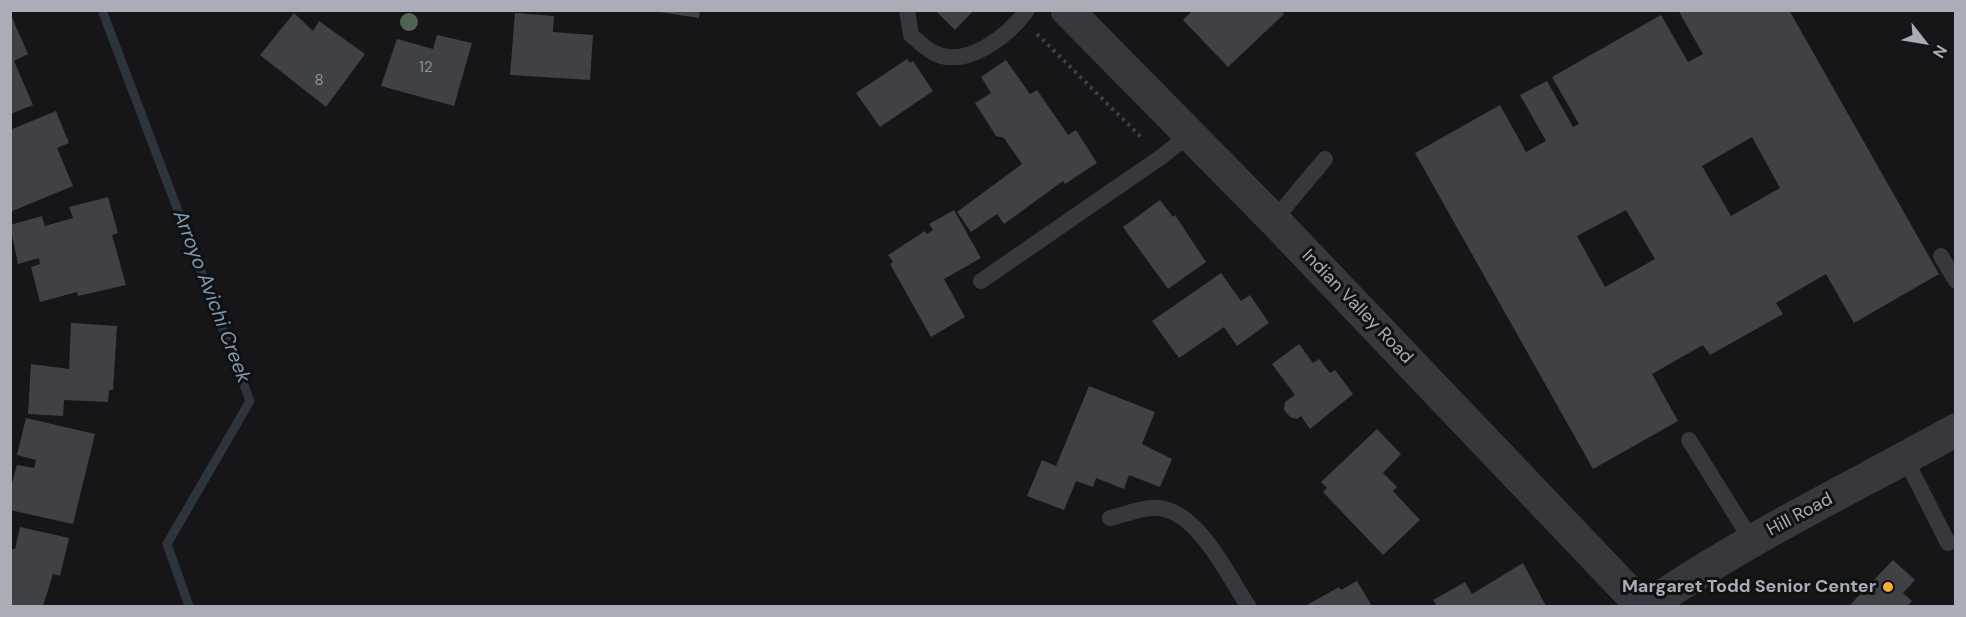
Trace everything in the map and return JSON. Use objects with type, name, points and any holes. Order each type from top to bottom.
[{"type":"street","name":"Indian Valley Road","points":[[1067,10],[1274,220],[1642,606]]},
{"type":"street","name":"Hill Road","points":[[1648,606],[1694,574],[1956,430]]},
{"type":"lane","points":[[907,10],[911,35],[934,54],[962,58],[988,46],[1027,10]]},
{"type":"lane","points":[[981,281],[1161,157],[1189,135]]},
{"type":"lane","points":[[1274,220],[1325,159]]},
{"type":"lane","points":[[1941,256],[1956,281]]},
{"type":"lane","points":[[1689,440],[1752,541]]},
{"type":"lane","points":[[1905,458],[1948,543]]},
{"type":"lane","points":[[1110,518],[1152,508],[1177,511],[1202,535],[1248,606]]},
{"type":"building","points":[[646,10],[700,10],[699,18]]},
{"type":"building","points":[[935,10],[974,10],[955,30]]},
{"type":"building","points":[[1193,10],[1281,10],[1284,14],[1228,67],[1183,20]]},
{"type":"building","points":[[1678,10],[1789,10],[1939,274],[1854,323],[1826,274],[1776,303],[1783,314],[1710,355],[1703,345],[1652,374],[1678,421],[1593,469],[1415,153],[1500,105],[1526,152],[1546,141],[1520,95],[1547,81],[1573,127],[1579,124],[1552,77],[1661,15],[1688,62],[1703,54]],"holes":[[[1752,137],[1780,188],[1731,216],[1702,166]],[[1626,210],[1655,259],[1605,287],[1577,236]]]},
{"type":"building","points":[[10,13],[28,54],[14,61],[33,105],[10,114]]},
{"type":"building","points":[[294,13],[313,31],[319,21],[365,54],[326,107],[260,55]]},
{"type":"building","points":[[515,13],[554,16],[553,32],[593,35],[590,80],[510,75]]},
{"type":"building","points":[[437,35],[472,43],[454,106],[381,86],[397,39],[433,49]]},
{"type":"building","points":[[907,59],[910,63],[913,61],[933,91],[880,127],[856,93]]},
{"type":"building","points":[[1006,60],[1030,94],[1037,90],[1068,135],[1076,130],[1097,163],[1065,184],[1063,181],[1004,224],[997,214],[971,232],[957,212],[1022,164],[1004,138],[996,136],[975,103],[991,93],[981,77]]},
{"type":"building","points":[[56,111],[69,143],[57,148],[73,186],[10,212],[10,130]]},
{"type":"building","points":[[108,197],[118,233],[112,235],[126,285],[78,296],[77,292],[40,302],[31,267],[40,264],[39,258],[18,264],[10,225],[42,216],[45,226],[73,218],[69,207]]},
{"type":"building","points":[[1160,200],[1173,217],[1175,215],[1206,262],[1168,289],[1123,227]]},
{"type":"building","points":[[954,210],[981,258],[944,279],[965,317],[931,337],[890,264],[893,262],[888,255],[925,231],[927,234],[933,230],[929,224]]},
{"type":"building","points":[[1221,273],[1241,301],[1250,295],[1269,323],[1237,346],[1224,327],[1179,358],[1152,321]]},
{"type":"building","points":[[71,323],[117,326],[113,390],[109,390],[108,402],[64,400],[63,416],[28,414],[31,364],[69,369]]},
{"type":"building","points":[[1299,344],[1313,363],[1319,359],[1330,373],[1335,370],[1353,394],[1310,429],[1301,416],[1297,419],[1290,417],[1284,410],[1285,402],[1295,395],[1272,364]]},
{"type":"building","points":[[1089,386],[1155,412],[1142,444],[1172,459],[1160,487],[1129,475],[1124,489],[1096,478],[1093,487],[1076,481],[1064,510],[1027,496],[1042,460],[1056,466]]},
{"type":"building","points":[[26,418],[95,434],[73,524],[10,510],[10,491],[17,465],[34,468],[36,460],[17,455]]},
{"type":"building","points":[[1377,429],[1401,454],[1383,473],[1397,487],[1393,491],[1420,520],[1383,555],[1323,492],[1327,488],[1321,482]]},
{"type":"building","points":[[20,527],[69,538],[60,576],[53,574],[43,606],[10,606],[10,549],[15,549]]},
{"type":"building","name":"Margaret Todd Senior Center","points":[[1893,560],[1915,580],[1903,593],[1912,601],[1907,606],[1849,606]]},
{"type":"building","points":[[1523,563],[1546,606],[1437,606],[1433,600],[1465,582],[1472,594]]},
{"type":"building","points":[[1357,581],[1372,606],[1305,606],[1339,587],[1341,590]]},
{"type":"waterway","name":"Arroyo Avichi Creek","points":[[102,10],[250,401],[167,544],[189,606]]},
{"type":"place","name":"Margaret Todd Senior Center","points":[[1888,587]]}]
